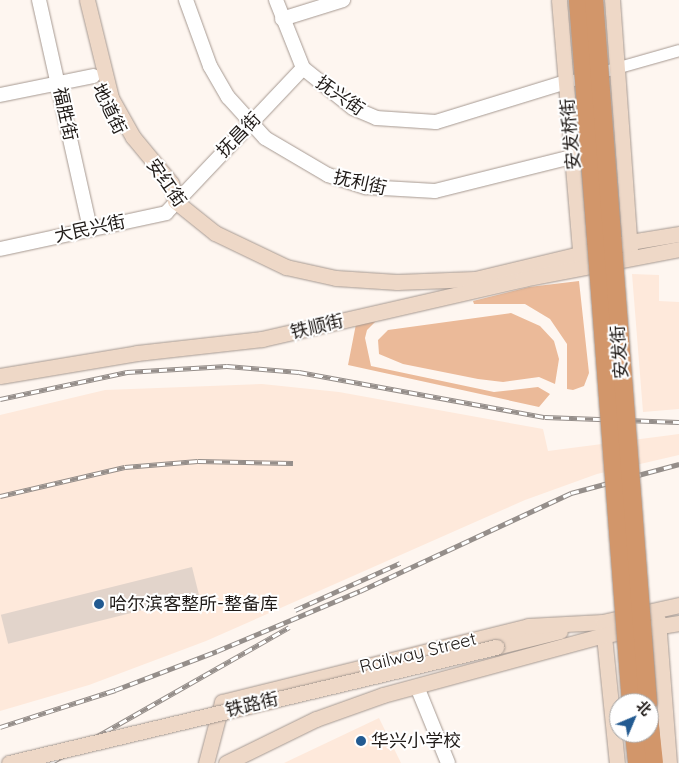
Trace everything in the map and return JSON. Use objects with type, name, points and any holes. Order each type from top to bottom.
[{"type":"highway","name":"安发街","points":[[578,0],[630,693]]},
{"type":"highway","name":"安发街","points":[[594,0],[647,693]]},
{"type":"highway","points":[[635,743],[637,763]]},
{"type":"highway","points":[[652,743],[654,763]]},
{"type":"main road","name":"地道街","points":[[77,0],[94,76],[117,130],[175,202]]},
{"type":"main road","name":"安红街","points":[[87,0],[111,98],[133,137],[170,182],[175,202],[215,233],[286,267],[336,278],[397,282]]},
{"type":"main road","name":"安发桥街","points":[[559,0],[574,156],[581,260]]},
{"type":"main road","points":[[612,0],[621,145],[631,257]]},
{"type":"main road","name":"铁顺街","points":[[0,376],[137,353],[262,339],[581,260],[630,242],[679,234]]},
{"type":"main road","name":"铁顺街","points":[[397,282],[475,279],[581,260],[631,257],[679,249]]},
{"type":"main road","name":"Railway Street","points":[[206,763],[222,702],[528,626],[603,629],[657,611],[679,606]]},
{"type":"main road","points":[[657,611],[669,763]]},
{"type":"main road","name":"铁路街","points":[[226,763],[343,707],[603,629],[658,628],[679,623]]},
{"type":"main road","points":[[43,763],[497,651],[603,629],[617,763]]},
{"type":"main road","name":"铁路街","points":[[9,763],[497,651]]},
{"type":"street","name":"福胜街","points":[[40,0],[90,228]]},
{"type":"street","name":"抚利街","points":[[186,0],[218,82],[250,123],[271,142],[313,169],[344,181],[398,191],[434,191],[621,145]]},
{"type":"street","name":"抚兴街","points":[[276,0],[303,68],[364,114],[402,123],[436,122],[566,82]]},
{"type":"street","points":[[282,19],[343,0]]},
{"type":"street","points":[[566,82],[679,50]]},
{"type":"street","name":"抚昌街","points":[[175,202],[303,68]]},
{"type":"street","points":[[0,95],[94,76]]},
{"type":"street","name":"大民兴街","points":[[0,248],[166,213],[175,202]]},
{"type":"street","points":[[418,689],[448,763]]},
{"type":"shaded area","points":[[632,274],[659,275],[659,301],[679,302],[679,409],[643,412]]},
{"type":"shaded area","points":[[579,281],[589,373],[584,386],[573,390],[567,389],[567,344],[550,319],[525,304],[474,304],[473,301],[529,287]]},
{"type":"shaded area","points":[[511,313],[540,326],[554,341],[559,359],[555,384],[539,377],[503,382],[478,379],[403,364],[379,354],[378,340],[388,330]]},
{"type":"shaded area","points":[[376,321],[367,330],[365,338],[371,366],[494,392],[538,387],[550,394],[539,407],[348,365],[356,324]]},
{"type":"shaded area","points":[[262,384],[339,392],[543,429],[548,451],[679,434],[679,455],[597,474],[525,500],[206,641],[89,685],[0,711],[0,415],[105,390]]},
{"type":"shaded area","name":"华兴小学校","points":[[379,718],[401,763],[284,763]]},
{"type":"building","name":"哈尔滨客整所-整备库","points":[[192,567],[199,596],[8,644],[1,615]]},
{"type":"railway","points":[[0,399],[127,372],[227,366],[299,372],[545,417],[679,422]]},
{"type":"railway","points":[[0,496],[125,467],[198,461],[293,463]]},
{"type":"railway","points":[[0,727],[115,690],[217,651],[360,591],[571,493],[679,464]]},
{"type":"railway","points":[[295,610],[400,563]]},
{"type":"railway","points":[[50,763],[289,627]]},
{"type":"place","name":"哈尔滨客整所-整备库","points":[[99,604]]},
{"type":"place","name":"华兴小学校","points":[[361,741]]}]
